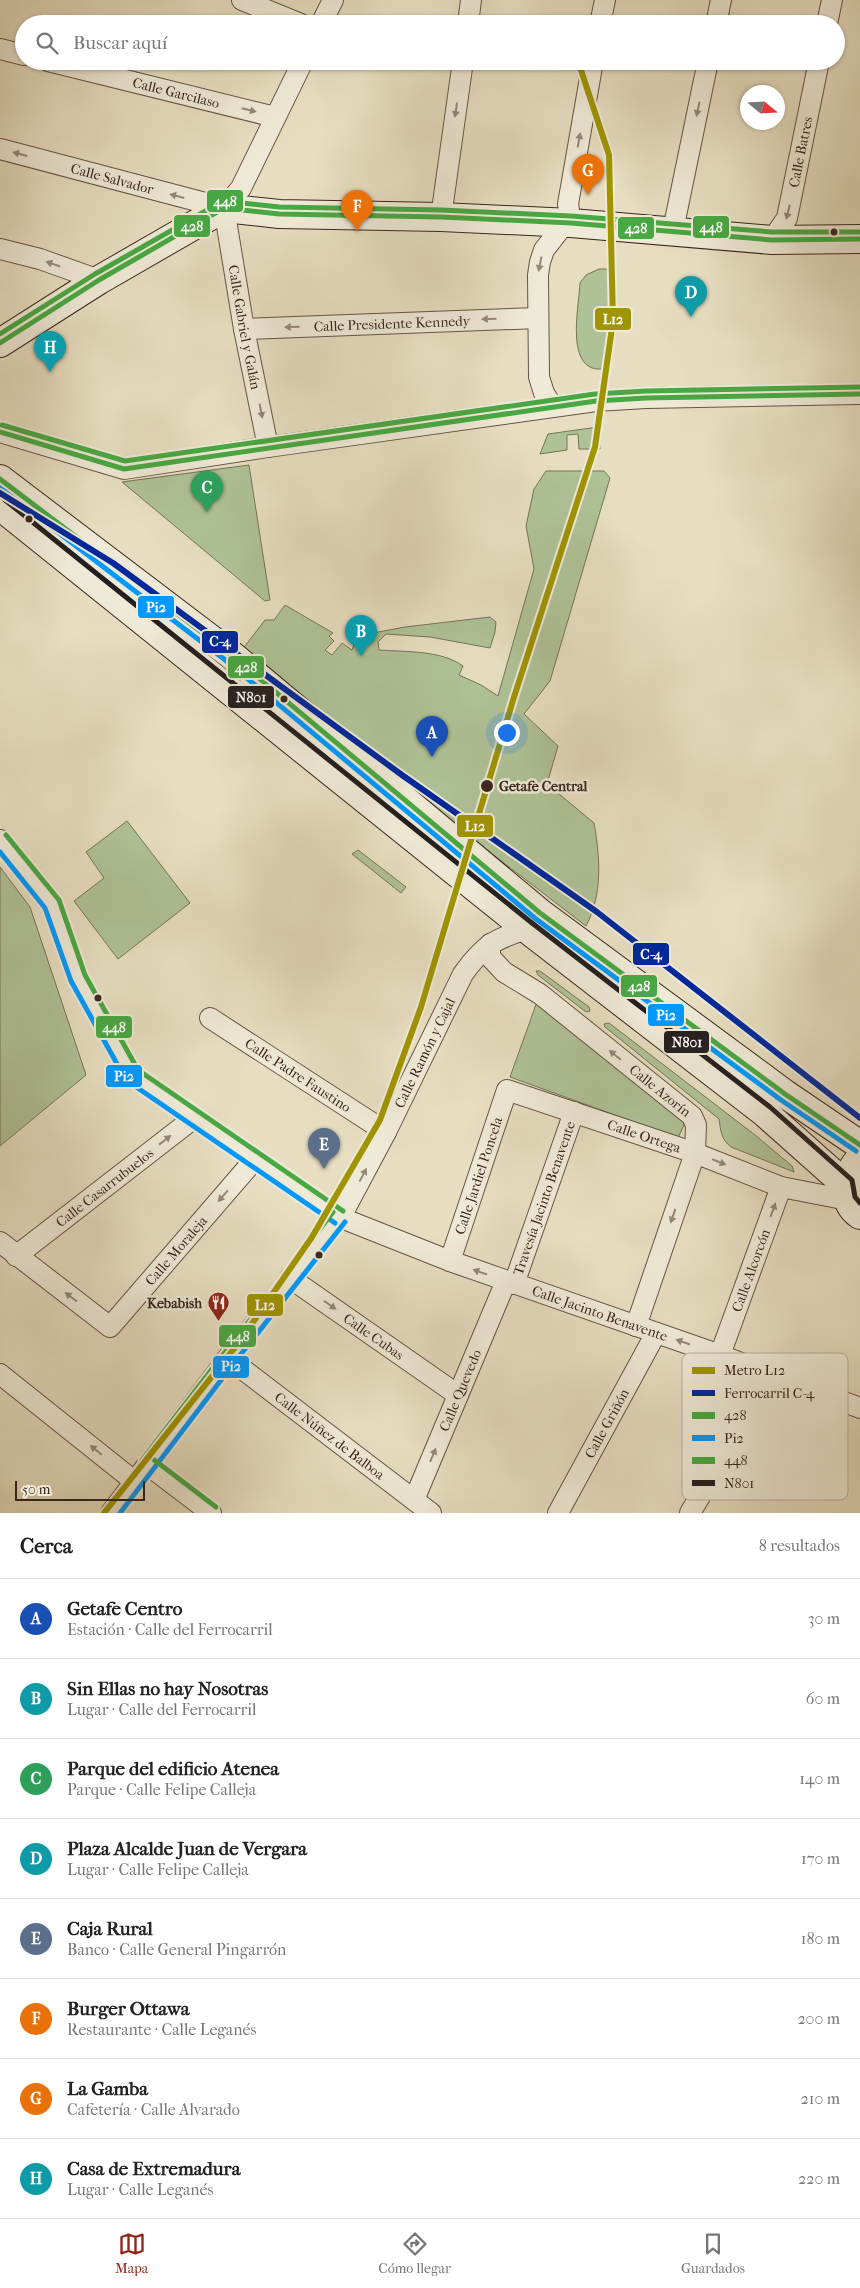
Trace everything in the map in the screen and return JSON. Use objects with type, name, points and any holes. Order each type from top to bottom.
[{"type":"street","points":[[242,0],[279,15]]},
{"type":"street","points":[[326,15],[333,0]]},
{"type":"street","points":[[469,15],[471,0]]},
{"type":"street","points":[[602,15],[605,0]]},
{"type":"street","points":[[718,15],[721,0]]},
{"type":"street","points":[[829,15],[832,0]]},
{"type":"street","points":[[0,49],[15,53]]},
{"type":"street","name":"Calle Garcilaso","points":[[84,70],[275,117]]},
{"type":"street","points":[[0,343],[99,280],[224,208],[241,188],[298,70]]},
{"type":"street","points":[[441,217],[462,70]]},
{"type":"street","points":[[552,406],[544,392],[539,377],[538,275],[544,250],[568,223],[571,183],[591,70]]},
{"type":"street","points":[[673,230],[706,70]]},
{"type":"street","name":"Calle Batres","points":[[772,240],[787,218],[817,70]]},
{"type":"street","name":"Calle Salvador","points":[[0,149],[224,208]]},
{"type":"street","points":[[224,208],[279,214],[441,217],[568,223],[673,230],[772,240],[860,239]]},
{"type":"street","name":"Calle Gabriel y Galán","points":[[224,208],[244,328],[268,447]]},
{"type":"street","points":[[0,249],[40,259],[99,280]]},
{"type":"street","name":"Calle Presidente Kennedy","points":[[244,328],[538,318]]},
{"type":"street","points":[[0,432],[80,458],[124,469],[552,406],[646,398],[860,394]]},
{"type":"street","points":[[0,478],[229,654],[540,913],[785,1094],[860,1145]]},
{"type":"street","points":[[0,506],[527,929],[765,1113],[851,1200]]},
{"type":"street","name":"Calle Jacinto Benavente","points":[[0,840],[52,904],[78,978],[132,1075],[339,1217],[450,1262],[714,1353]]},
{"type":"street","name":"Calle Ramón y Cajal","points":[[111,1513],[228,1358],[339,1217],[386,1132],[464,974],[478,953],[496,940],[527,929]]},
{"type":"street","name":"Calle Azorín","points":[[490,944],[490,957],[504,972],[540,994],[692,1116],[696,1125],[695,1153],[636,1326]]},
{"type":"street","name":"Calle Padre Faustino","points":[[210,1018],[386,1132]]},
{"type":"street","name":"Calle Ortega","points":[[507,1090],[695,1153],[781,1187],[851,1200]]},
{"type":"street","name":"Calle Jardiel Poncela","points":[[450,1262],[507,1090]]},
{"type":"street","name":"Travesía Jacinto Benavente","points":[[510,1282],[574,1112]]},
{"type":"street","name":"Calle Casarrubuelos","points":[[16,1256],[194,1118]]},
{"type":"street","points":[[851,1200],[850,1171],[860,1159]]},
{"type":"street","name":"Calle Moraleja","points":[[0,1242],[110,1327],[255,1160]]},
{"type":"street","name":"Calle Alcorcón","points":[[721,1353],[781,1187]]},
{"type":"street","name":"Calle Cubas","points":[[290,1278],[458,1395]]},
{"type":"street","name":"Calle Quevedo","points":[[414,1500],[458,1395],[510,1282]]},
{"type":"street","name":"Calle Griñón","points":[[558,1513],[656,1333]]},
{"type":"street","name":"Calle Núñez de Balboa","points":[[228,1358],[431,1513]]},
{"type":"street","points":[[0,1374],[134,1481]]},
{"type":"street","name":"Calle Jacinto Benavente","points":[[848,1403],[860,1408]]},
{"type":"street","points":[[148,1465],[211,1513]]},
{"type":"street","points":[[690,1513],[698,1500]]},
{"type":"green space","points":[[599,269],[612,269],[609,369],[590,367],[583,361],[577,341],[576,329],[580,283],[586,275]]},
{"type":"green space","points":[[598,427],[600,449],[579,449],[578,434],[567,435],[567,450],[540,454],[548,434]]},
{"type":"green space","points":[[249,465],[270,600],[265,601],[122,482]]},
{"type":"green space","points":[[546,471],[604,471],[610,478],[550,681],[524,714],[558,746],[547,784],[594,823],[599,862],[598,888],[586,926],[449,821],[242,650],[265,620],[274,620],[285,605],[333,633],[329,636],[334,641],[325,650],[332,655],[342,643],[352,650],[357,636],[405,627],[490,617],[496,622],[490,648],[430,637],[386,634],[378,642],[379,650],[434,654],[454,661],[463,666],[459,675],[481,685],[498,696],[534,569],[526,526],[534,489]]},
{"type":"green space","points":[[127,821],[190,903],[118,959],[74,901],[104,878],[86,852]]},
{"type":"green space","points":[[358,850],[406,887],[401,893],[352,854]]},
{"type":"green space","points":[[0,867],[30,907],[86,1075],[0,1146]]},
{"type":"green space","points":[[536,971],[540,971],[589,1007],[590,1011],[586,1012],[538,975]]},
{"type":"green space","points":[[538,999],[687,1118],[678,1138],[510,1077]]},
{"type":"green space","points":[[609,1023],[755,1135],[792,1166],[794,1172],[731,1147],[723,1138],[719,1119],[605,1027],[604,1024]]},
{"type":"metro line","name":"L12","points":[[104,1513],[240,1341],[312,1237],[380,1120],[421,1007],[514,697],[595,447],[613,321],[609,155],[581,70]]},
{"type":"rail line","name":"C-4","points":[[0,493],[113,563],[402,775],[597,912],[860,1118]]},
{"type":"transit line","name":"448","points":[[0,334],[95,274],[223,201],[279,207],[441,210],[571,216],[772,232],[860,232]]},
{"type":"transit line","name":"428","points":[[0,343],[99,280],[224,208],[279,214],[441,217],[571,223],[772,240],[860,239]]},
{"type":"transit line","name":"448","points":[[2,425],[125,461],[595,394],[646,391],[860,387]]},
{"type":"transit line","name":"428","points":[[0,432],[124,469],[596,401],[646,398],[860,394]]},
{"type":"transit line","name":"428","points":[[0,479],[229,653],[540,913],[785,1094],[860,1145]]},
{"type":"transit line","name":"Pi2","points":[[0,488],[224,659],[536,919],[781,1100],[856,1151]]},
{"type":"transit line","name":"N801","points":[[5,500],[532,923],[770,1107],[852,1180],[855,1197],[860,1203]]},
{"type":"transit line","name":"448","points":[[6,835],[59,900],[85,975],[138,1070],[343,1211]]},
{"type":"transit line","name":"Pi2","points":[[0,852],[45,908],[71,981],[126,1080],[335,1223]]},
{"type":"transit line","name":"448","points":[[142,1460],[333,1212]]},
{"type":"transit line","name":"Pi2","points":[[120,1513],[234,1363],[345,1222]]},
{"type":"transit line","name":"448","points":[[153,1459],[216,1507]]},
{"type":"place","name":"La Gamba","points":[[588,195]]},
{"type":"place","name":"Burger Ottawa","points":[[357,231]]},
{"type":"place","name":"Plaza Alcalde Juan de Vergara","points":[[691,317]]},
{"type":"place","name":"Casa de Extremadura","points":[[50,372]]},
{"type":"place","name":"Parque del edificio Atenea","points":[[207,512]]},
{"type":"place","name":"Sin Ellas no hay Nosotras","points":[[361,656]]},
{"type":"place","name":"Getafe Centro","points":[[432,757]]},
{"type":"place","name":"Getafe Central","points":[[487,786]]},
{"type":"place","name":"Caja Rural","points":[[324,1169]]},
{"type":"place","name":"Kebabish","points":[[218,1322]]}]
